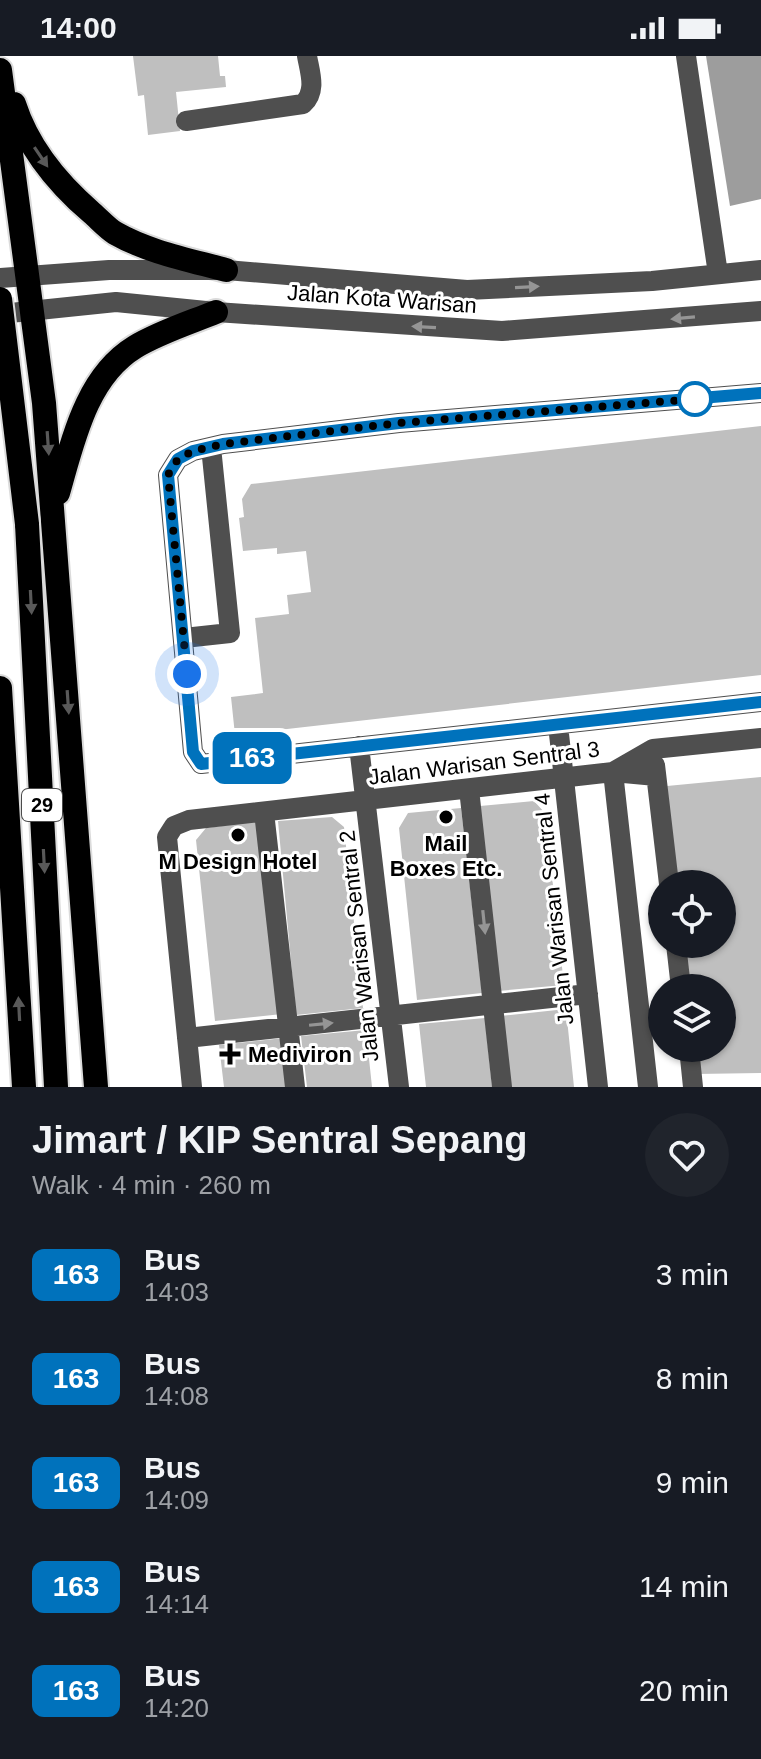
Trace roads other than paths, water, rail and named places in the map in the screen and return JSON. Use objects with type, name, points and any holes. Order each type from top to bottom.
[{"type":"highway","points":[[0,60],[20,122],[42,162],[77,200],[114,232],[168,254],[226,270]]},
{"type":"highway","points":[[0,70],[44,403],[96,1087]]},
{"type":"highway","points":[[0,213],[10,198],[13,167]]},
{"type":"highway","name":"29","points":[[0,299],[27,524],[56,1087]]},
{"type":"highway","points":[[53,512],[70,446],[97,386],[119,359],[134,348],[216,312]]},
{"type":"highway","points":[[0,368],[14,368],[30,382],[44,403]]},
{"type":"highway","name":"29","points":[[0,688],[24,1087]]},
{"type":"street","points":[[186,121],[303,104],[312,91],[307,56]]},
{"type":"street","points":[[686,56],[718,274]]},
{"type":"street","name":"Jalan Kota Warisan","points":[[0,278],[109,270],[226,270],[467,290],[652,281],[761,270]]},
{"type":"street","name":"Jalan Kota Warisan","points":[[0,314],[116,302],[216,312],[502,331],[761,311]]},
{"type":"street","points":[[761,393],[399,423],[211,447],[178,459],[168,475],[193,752],[201,764],[761,702]]},
{"type":"street","points":[[184,638],[230,633],[211,447]]},
{"type":"street","name":"Jalan Warisan Sentral 4","points":[[558,725],[598,1087]]},
{"type":"street","points":[[613,772],[653,749],[761,738]]},
{"type":"street","name":"Jalan Warisan Sentral 2","points":[[359,746],[399,1087]]},
{"type":"street","points":[[653,749],[667,870]]},
{"type":"street","points":[[613,772],[656,776]]},
{"type":"street","name":"Jalan Warisan Sentral 3","points":[[187,1038],[167,837],[174,826],[189,820],[613,772],[648,1087]]},
{"type":"street","points":[[469,789],[502,1087]]},
{"type":"street","points":[[264,812],[295,1087]]},
{"type":"street","points":[[192,1087],[187,1038],[588,994]]},
{"type":"street","points":[[690,1062],[693,1087]]},
{"type":"place","name":"Mail Boxes Etc.","points":[[446,817]]},
{"type":"place","name":"M Design Hotel","points":[[238,835]]},
{"type":"place","name":"Mediviron","points":[[230,1054]]}]
